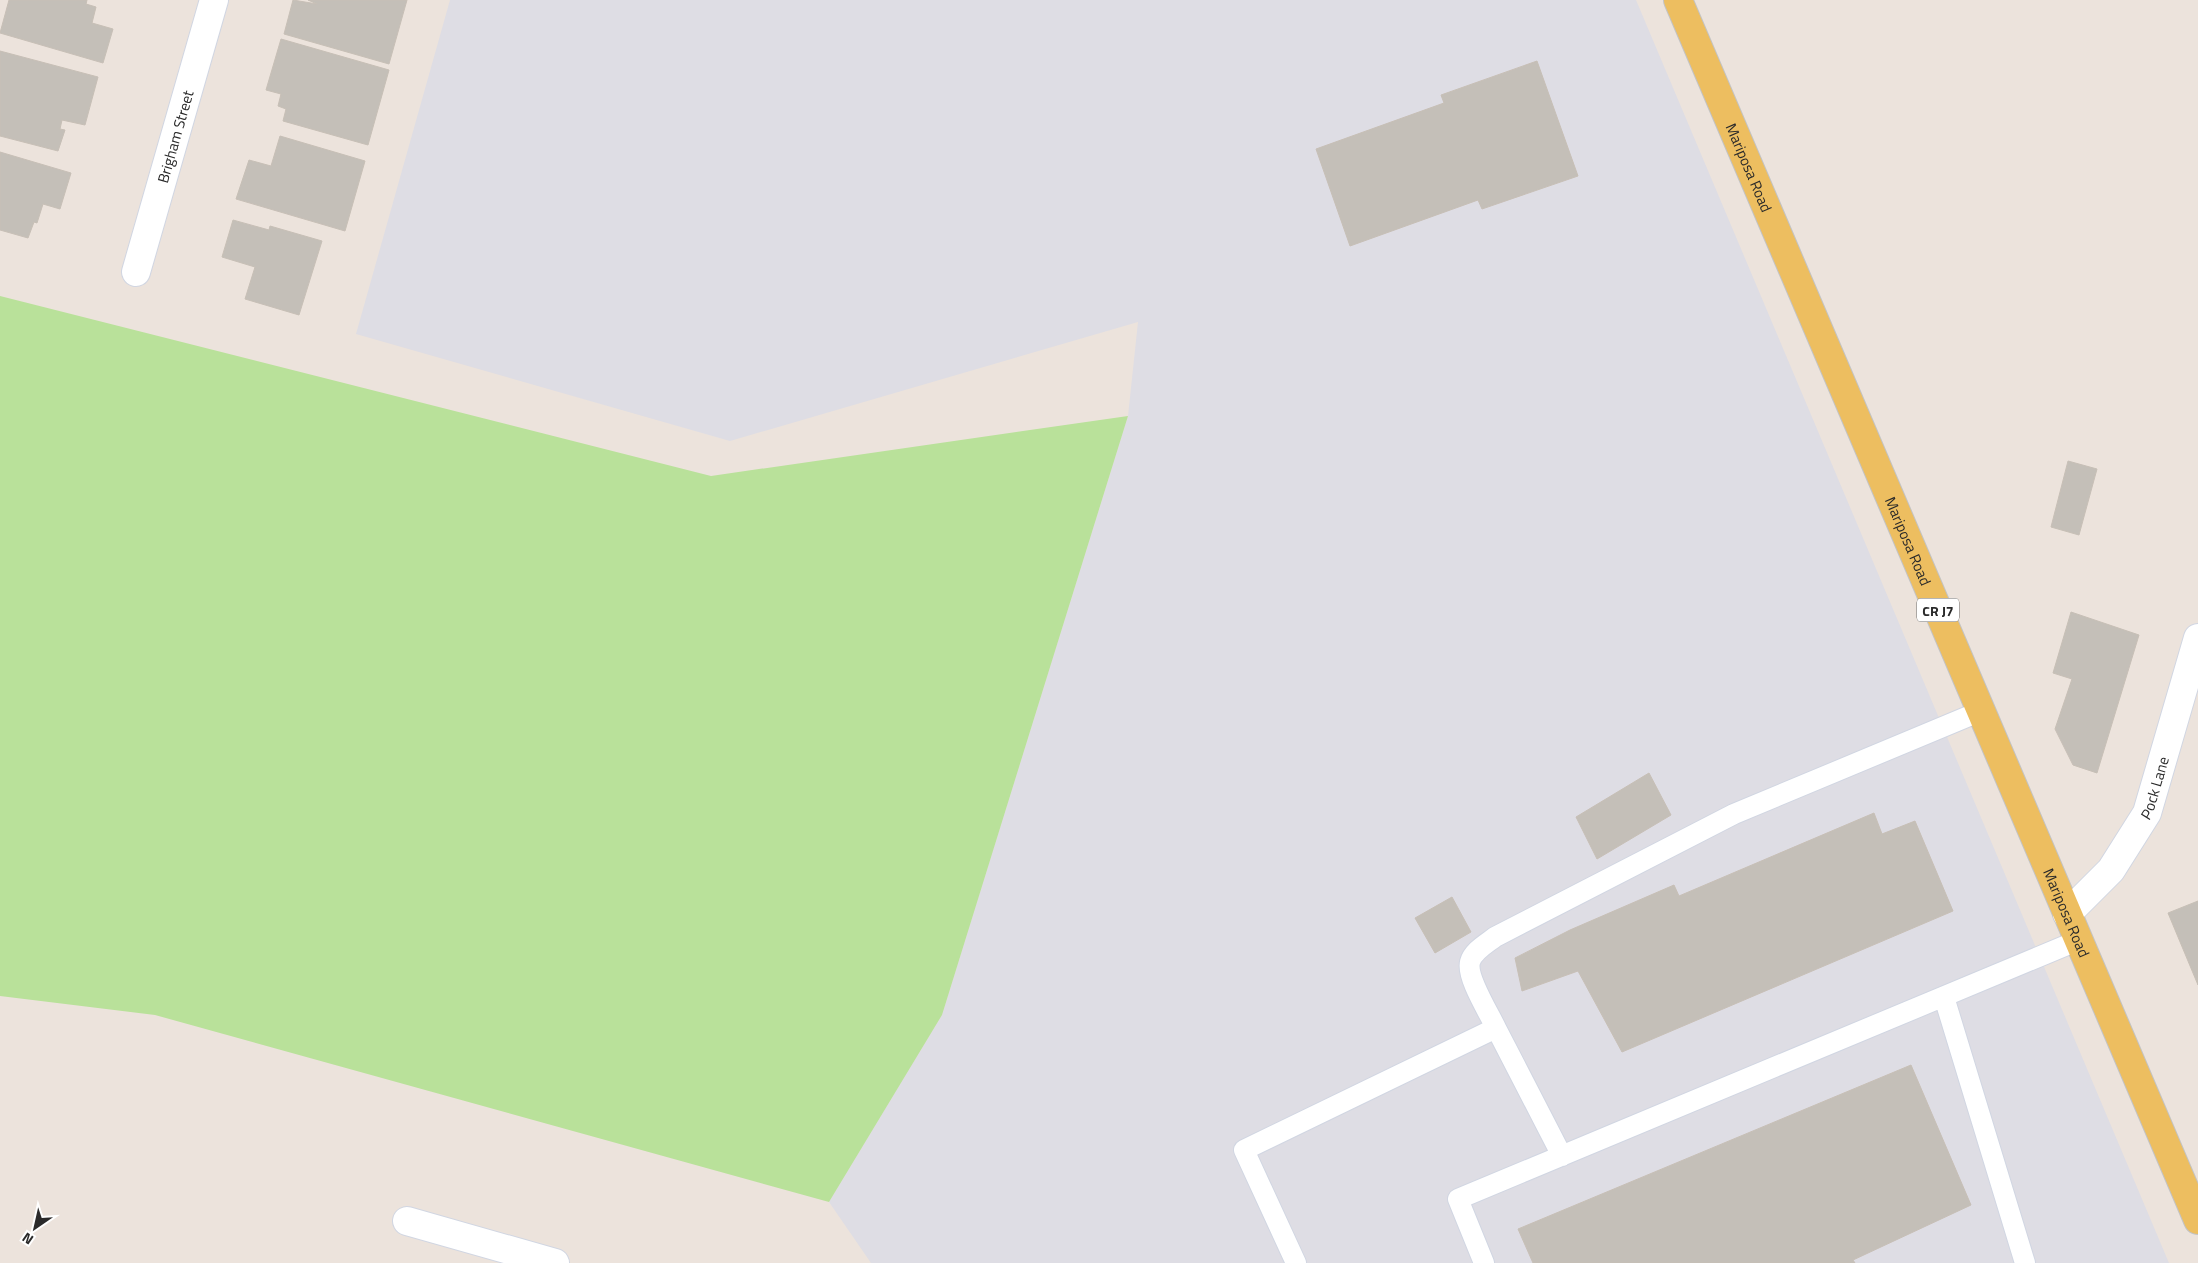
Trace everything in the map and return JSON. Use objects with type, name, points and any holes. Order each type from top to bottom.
[{"type":"main road","name":"Mariposa Road","points":[[1678,0],[2198,1220]]},
{"type":"street","name":"Brigham Street","points":[[136,272],[214,0]]},
{"type":"street","name":"Pock Lane","points":[[2067,914],[2111,870],[2147,813],[2198,638]]},
{"type":"street","points":[[407,1222],[555,1263]]},
{"type":"lane","points":[[1562,1156],[1469,972],[1470,961],[1478,949],[1495,937],[1734,814],[1981,711]]},
{"type":"lane","points":[[1484,1263],[1458,1199],[2079,940]]},
{"type":"lane","points":[[1944,997],[2025,1263]]},
{"type":"lane","points":[[1296,1263],[1244,1150],[1496,1028]]},
{"type":"shaded area","points":[[450,0],[1636,0],[2169,1263],[871,1263],[829,1202],[942,1015],[1128,416],[1138,322],[730,441],[356,334]]},
{"type":"green space","points":[[0,296],[711,476],[1128,416],[942,1015],[829,1202],[155,1015],[0,996]]},
{"type":"building","points":[[9,0],[87,0],[86,4],[96,7],[92,23],[113,29],[103,63],[0,33]]},
{"type":"building","points":[[293,0],[317,4],[308,0],[407,0],[389,64],[284,34]]},
{"type":"building","points":[[281,39],[389,70],[368,145],[283,121],[286,109],[278,106],[281,94],[266,90]]},
{"type":"building","points":[[0,51],[98,77],[85,125],[62,120],[60,129],[65,130],[58,151],[0,136]]},
{"type":"building","points":[[1537,61],[1578,176],[1482,209],[1478,200],[1350,246],[1316,149],[1444,103],[1441,95]]},
{"type":"building","points":[[280,136],[365,161],[345,231],[236,199],[249,160],[271,166]]},
{"type":"building","points":[[0,152],[71,173],[60,209],[43,204],[37,223],[34,222],[28,238],[0,230]]},
{"type":"building","points":[[233,220],[269,230],[270,226],[322,241],[299,315],[245,299],[255,267],[222,257]]},
{"type":"building","points":[[2068,461],[2097,469],[2079,535],[2051,527]]},
{"type":"building","points":[[2071,612],[2139,635],[2097,773],[2073,765],[2055,729],[2072,679],[2053,673]]},
{"type":"building","points":[[1649,773],[1671,815],[1597,859],[1576,817]]},
{"type":"building","points":[[1874,813],[1882,834],[1915,821],[1953,911],[1622,1052],[1578,971],[1522,991],[1515,958],[1570,930],[1674,885],[1679,896]]},
{"type":"building","points":[[1452,897],[1471,932],[1435,953],[1415,918]]},
{"type":"building","points":[[2198,901],[2198,985],[2168,913]]},
{"type":"building","points":[[1911,1065],[1971,1205],[1853,1260],[1855,1263],[1533,1263],[1518,1229]]}]
